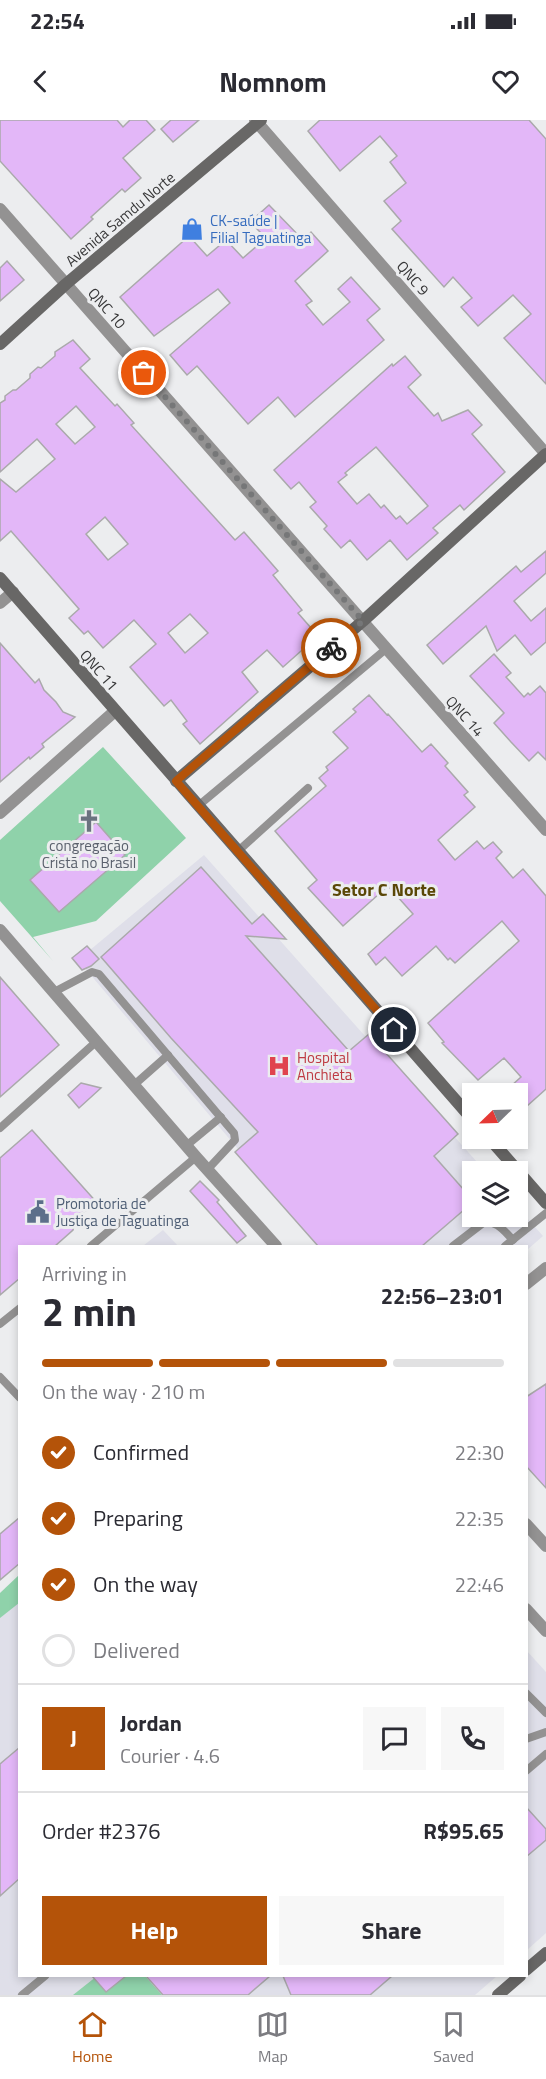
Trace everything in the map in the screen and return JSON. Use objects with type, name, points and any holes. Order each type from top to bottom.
[{"type":"street","name":"Avenida Samdu Norte","points":[[0,344],[66,284],[258,121]]},
{"type":"street","name":"QNC 9","points":[[258,121],[546,454]]},
{"type":"street","name":"QNC 10","points":[[0,209],[363,621]]},
{"type":"street","points":[[176,781],[363,621],[546,454]]},
{"type":"street","name":"QNC 11","points":[[0,578],[462,1108]]},
{"type":"street","points":[[0,603],[13,592]]},
{"type":"street","name":"QNC 14","points":[[363,621],[546,830]]},
{"type":"street","points":[[0,813],[115,711]]},
{"type":"street","points":[[0,930],[186,1146],[275,1245]]},
{"type":"street","points":[[499,1149],[546,1203]]},
{"type":"street","points":[[528,1282],[546,1268]]},
{"type":"street","points":[[528,1526],[546,1546]]},
{"type":"street","points":[[528,1611],[546,1631]]},
{"type":"street","points":[[528,1968],[546,1953]]},
{"type":"street","points":[[498,1995],[519,1977]]},
{"type":"lane","points":[[198,806],[386,649]]},
{"type":"lane","points":[[237,852],[308,788]]},
{"type":"lane","points":[[54,992],[92,972],[99,974],[234,1133],[236,1140],[207,1170]]},
{"type":"lane","points":[[0,1128],[97,1041]]},
{"type":"lane","points":[[134,1085],[168,1055]]},
{"type":"lane","points":[[186,1146],[221,1117]]},
{"type":"lane","points":[[92,1245],[196,1157]]},
{"type":"lane","points":[[506,1245],[546,1213]]},
{"type":"lane","points":[[454,1245],[483,1223],[488,1222],[496,1223],[513,1240]]},
{"type":"lane","points":[[0,1324],[18,1310]]},
{"type":"lane","points":[[0,1377],[18,1396]]},
{"type":"lane","points":[[528,1695],[546,1713]]},
{"type":"lane","points":[[528,1738],[546,1732]]},
{"type":"lane","points":[[528,1769],[546,1754]]},
{"type":"lane","points":[[22,1995],[44,1977]]},
{"type":"shaded area","name":"Hospital Anchieta","points":[[204,855],[462,1145],[462,1149],[465,1149],[476,1161],[462,1161],[462,1227],[528,1227],[528,1219],[543,1236],[528,1249],[528,1245],[319,1245],[78,960]]},
{"type":"shaded area","points":[[163,1230],[177,1245],[144,1245]]},
{"type":"shaded area","points":[[18,1596],[18,1977],[496,1977],[475,1995],[0,1995],[0,1613]]},
{"type":"shaded area","points":[[528,1652],[546,1672],[546,1933],[528,1949]]},
{"type":"green space","points":[[103,747],[186,838],[96,921],[33,937],[53,961],[0,901],[0,840]]},
{"type":"green space","points":[[18,1576],[18,1604],[0,1618],[0,1593]]},
{"type":"green space","points":[[96,1977],[146,1977],[162,1995],[73,1995]]},
{"type":"building","points":[[0,120],[117,120],[123,127],[130,120],[146,120],[155,130],[123,158],[141,178],[125,192],[122,189],[71,239],[0,161]]},
{"type":"building","points":[[171,120],[199,120],[173,142],[161,129]]},
{"type":"building","points":[[320,120],[529,120],[546,139],[546,384],[504,338],[531,314],[513,295],[478,326],[461,307],[472,298],[453,277],[444,287],[392,229],[401,221],[384,201],[406,183],[390,162],[397,156],[380,136],[340,171],[308,131]]},
{"type":"building","points":[[269,205],[303,240],[311,232],[328,251],[295,281],[312,301],[306,305],[323,325],[350,302],[338,289],[351,277],[380,309],[367,320],[384,340],[295,417],[278,397],[248,424],[197,366],[187,375],[170,355],[230,303],[218,289],[154,336],[120,297],[189,236],[207,256],[226,240],[243,258],[266,238],[250,222]]},
{"type":"building","points":[[7,261],[24,280],[0,301],[0,268]]},
{"type":"building","points":[[73,340],[90,359],[80,368],[115,406],[117,404],[134,423],[131,425],[235,540],[244,532],[278,571],[273,575],[302,610],[298,613],[318,636],[283,667],[267,650],[242,672],[258,692],[200,744],[183,724],[187,721],[171,700],[164,706],[130,667],[156,644],[134,620],[103,648],[88,631],[84,634],[69,618],[79,609],[11,531],[0,541],[0,479],[16,492],[55,459],[37,439],[0,472],[0,403],[5,400],[5,396],[30,378],[30,374],[38,367],[41,368],[55,356],[55,352]],"holes":[[[76,406],[95,427],[75,444],[56,424]],[[105,517],[128,544],[108,560],[86,534]],[[190,614],[208,633],[185,653],[168,633]]]},
{"type":"building","points":[[405,356],[421,375],[408,387],[434,416],[438,413],[442,421],[468,410],[482,425],[472,434],[505,472],[464,510],[460,505],[433,528],[438,533],[407,560],[390,540],[367,560],[350,540],[341,548],[324,529],[327,526],[310,507],[316,502],[299,482],[291,489],[274,470],[392,364],[393,366]],"holes":[[[376,447],[428,506],[407,524],[400,516],[396,519],[384,505],[381,508],[369,494],[357,504],[338,482],[347,475],[345,473]]]},
{"type":"building","points":[[546,551],[546,573],[514,601],[531,621],[546,608],[546,642],[531,655],[515,635],[497,651],[486,626],[443,664],[427,645],[516,566],[521,572]]},
{"type":"building","points":[[0,643],[35,683],[39,679],[44,690],[63,712],[75,717],[42,744],[44,747],[0,782]]},
{"type":"building","points":[[494,654],[511,673],[506,677],[524,697],[540,686],[546,693],[546,760],[538,752],[529,761],[511,742],[494,723],[504,713],[470,676]]},
{"type":"building","points":[[369,695],[422,752],[431,744],[448,763],[445,766],[468,792],[464,795],[475,807],[438,840],[455,860],[477,841],[484,849],[493,842],[502,852],[496,858],[513,878],[523,869],[546,896],[546,1089],[528,1105],[528,1083],[514,1083],[521,1077],[504,1058],[478,1080],[442,1043],[444,1042],[428,1023],[519,941],[502,921],[455,963],[450,958],[448,960],[436,946],[402,976],[385,957],[376,965],[368,954],[413,914],[388,886],[343,926],[308,888],[317,880],[275,831],[326,786],[319,778],[328,770],[326,767],[348,748],[333,732],[356,712],[353,709]]},
{"type":"building","points":[[96,822],[125,855],[59,912],[30,880]]},
{"type":"building","name":"Hospital Anchieta","points":[[201,867],[252,924],[263,914],[286,939],[246,936],[349,1051],[369,1034],[458,1134],[434,1156],[462,1188],[462,1212],[423,1245],[317,1245],[235,1152],[258,1132],[171,1038],[101,957]]},
{"type":"building","points":[[87,946],[99,959],[82,970],[72,958]]},
{"type":"building","points":[[0,977],[59,1045],[0,1097]]},
{"type":"building","points":[[81,1083],[101,1088],[79,1108],[68,1095]]},
{"type":"building","name":"Promotoria de Justiça de Taguatinga","points":[[32,1130],[99,1205],[76,1215],[73,1230],[56,1245],[18,1245],[18,1280],[0,1295],[0,1158]]},
{"type":"building","points":[[200,1181],[219,1200],[217,1202],[246,1236],[237,1243],[190,1191]]},
{"type":"building","points":[[546,1384],[546,1488],[528,1468],[528,1396]]},
{"type":"building","points":[[18,1519],[18,1565],[0,1580],[0,1534]]},
{"type":"building","points":[[18,1749],[18,1880],[0,1896],[0,1764]]},
{"type":"building","points":[[528,1809],[546,1829],[546,1840],[528,1855]]},
{"type":"building","points":[[93,1977],[125,1977],[106,1992]]},
{"type":"building","points":[[147,1977],[269,1977],[248,1995],[163,1995]]},
{"type":"building","points":[[283,1977],[391,1977],[370,1995],[291,1995]]},
{"type":"way so far","points":[[144,373],[363,621],[331,648]]},
{"type":"place","name":"CK-saúde | Filial Taguatinga","points":[[192,229]]},
{"type":"place","name":"congregação Cristã no Brasil","points":[[89,821]]},
{"type":"place","name":"Hospital Anchieta","points":[[279,1066]]},
{"type":"place","name":"Promotoria de Justiça de Taguatinga","points":[[38,1212]]},
{"type":"district","name":"Setor C Norte","points":[[384,889]]},
{"type":"route","points":[[331,648],[176,781],[394,1030]]}]
